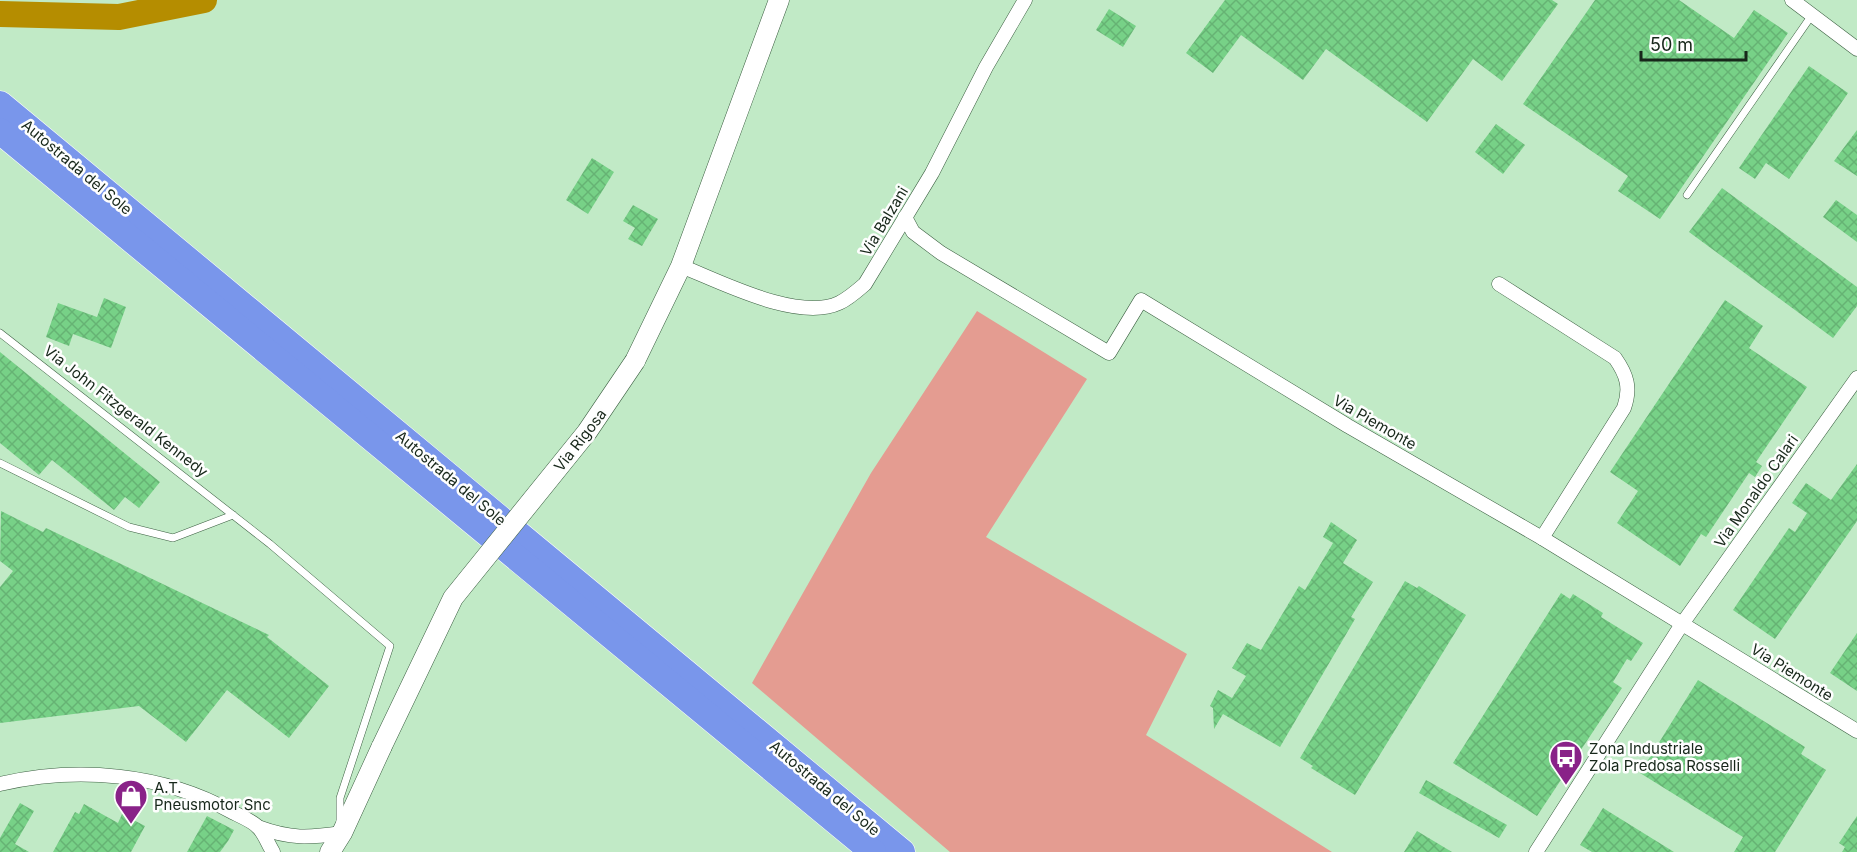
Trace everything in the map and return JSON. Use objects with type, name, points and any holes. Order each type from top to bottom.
[{"type":"highway","name":"Autostrada del Sole","points":[[0,104],[902,852]]},
{"type":"highway","name":"Autostrada del Sole","points":[[0,131],[873,852]]},
{"type":"main road","name":"Via Rigosa","points":[[330,852],[342,833],[453,598],[587,432],[635,361],[681,266],[779,0]]},
{"type":"street","name":"Via Balzani","points":[[681,266],[790,305],[809,309],[830,306],[845,300],[865,284],[905,217],[1025,0]]},
{"type":"street","points":[[1792,0],[1857,49]]},
{"type":"street","name":"Via Piemonte","points":[[905,217],[913,232],[941,253],[1109,353],[1141,300],[1348,426],[1542,538],[1857,731]]},
{"type":"street","points":[[1499,284],[1615,358],[1626,373],[1629,394],[1624,408],[1542,538]]},
{"type":"street","name":"Via Monaldo Calari","points":[[1536,852],[1682,624],[1857,378]]},
{"type":"street","points":[[0,783],[26,777],[72,774],[152,781],[189,791],[258,827],[287,837],[311,838],[342,833]]},
{"type":"street","points":[[258,827],[273,852]]},
{"type":"lane","points":[[1687,195],[1812,15]]},
{"type":"lane","name":"Via John Fitzgerald Kennedy","points":[[0,333],[233,515],[390,646],[339,808],[342,833]]},
{"type":"lane","points":[[0,463],[129,527],[173,538],[233,515]]},
{"type":"shaded area","points":[[977,311],[1087,379],[986,537],[1187,654],[1146,735],[1332,852],[950,852],[752,683],[871,473]]},
{"type":"building","points":[[1225,0],[1552,0],[1558,4],[1502,81],[1473,59],[1427,122],[1326,49],[1303,80],[1241,35],[1213,73],[1186,53]]},
{"type":"building","points":[[1595,0],[1679,0],[1734,38],[1754,10],[1788,33],[1660,219],[1618,191],[1628,176],[1523,104]]},
{"type":"building","points":[[1109,9],[1136,26],[1123,47],[1096,30]]},
{"type":"building","points":[[1809,66],[1848,93],[1789,179],[1766,163],[1755,179],[1739,168]]},
{"type":"building","points":[[1496,124],[1525,145],[1503,174],[1475,152]]},
{"type":"building","points":[[1857,130],[1857,176],[1834,161]]},
{"type":"building","points":[[592,158],[614,172],[588,214],[566,200]]},
{"type":"building","points":[[1722,188],[1857,287],[1857,306],[1833,338],[1689,232]]},
{"type":"building","points":[[1836,200],[1857,215],[1857,242],[1823,217]]},
{"type":"building","points":[[633,205],[658,219],[642,246],[628,239],[635,228],[623,221]]},
{"type":"building","points":[[104,298],[126,307],[111,348],[73,334],[69,346],[46,337],[58,303],[97,317]]},
{"type":"building","points":[[1725,300],[1763,326],[1749,348],[1807,387],[1756,462],[1762,466],[1755,477],[1749,473],[1706,537],[1701,534],[1680,566],[1617,523],[1638,491],[1610,472]]},
{"type":"building","points":[[0,352],[160,482],[139,508],[125,497],[114,510],[52,460],[39,475],[0,443]]},
{"type":"building","points":[[1857,464],[1857,521],[1775,639],[1733,610],[1789,528],[1795,532],[1807,513],[1792,503],[1806,483],[1831,500]]},
{"type":"building","points":[[1,511],[43,532],[46,528],[269,635],[267,637],[329,686],[289,738],[227,690],[186,742],[139,706],[0,723],[0,587],[13,571],[0,561]]},
{"type":"building","points":[[1331,522],[1357,540],[1343,563],[1373,582],[1351,617],[1355,619],[1280,747],[1223,714],[1214,729],[1213,708],[1210,706],[1218,690],[1232,698],[1246,676],[1232,668],[1247,643],[1261,650],[1299,586],[1305,590],[1333,543],[1323,537]]},
{"type":"building","points":[[1405,581],[1417,588],[1419,586],[1466,615],[1355,795],[1311,768],[1313,766],[1300,758]]},
{"type":"building","points":[[1561,593],[1570,599],[1573,594],[1603,613],[1601,617],[1643,643],[1631,661],[1627,659],[1613,682],[1622,688],[1537,816],[1453,763]]},
{"type":"building","points":[[1857,633],[1857,691],[1830,673]]},
{"type":"building","points":[[1698,680],[1805,747],[1801,754],[1826,770],[1775,852],[1734,852],[1743,837],[1640,773]]},
{"type":"building","points":[[1426,780],[1507,825],[1499,838],[1419,793]]},
{"type":"building","points":[[20,803],[34,811],[15,844],[29,852],[0,852],[0,838]]},
{"type":"building","points":[[84,804],[118,823],[122,814],[145,826],[131,852],[53,852],[75,812],[79,814]]},
{"type":"building","points":[[1603,808],[1674,852],[1592,852],[1580,845]]},
{"type":"building","points":[[207,816],[234,830],[228,841],[220,852],[187,852]]},
{"type":"building","points":[[1857,816],[1857,852],[1842,852],[1845,847],[1839,843]]},
{"type":"building","points":[[1417,831],[1452,852],[1404,852]]},
{"type":"waterway","points":[[0,14],[119,17],[204,0]]},
{"type":"place","name":"Zona Industriale Zola Predosa Rosselli","points":[[1566,786]]},
{"type":"place","name":"A.T. Pneusmotor Snc","points":[[131,825]]}]
